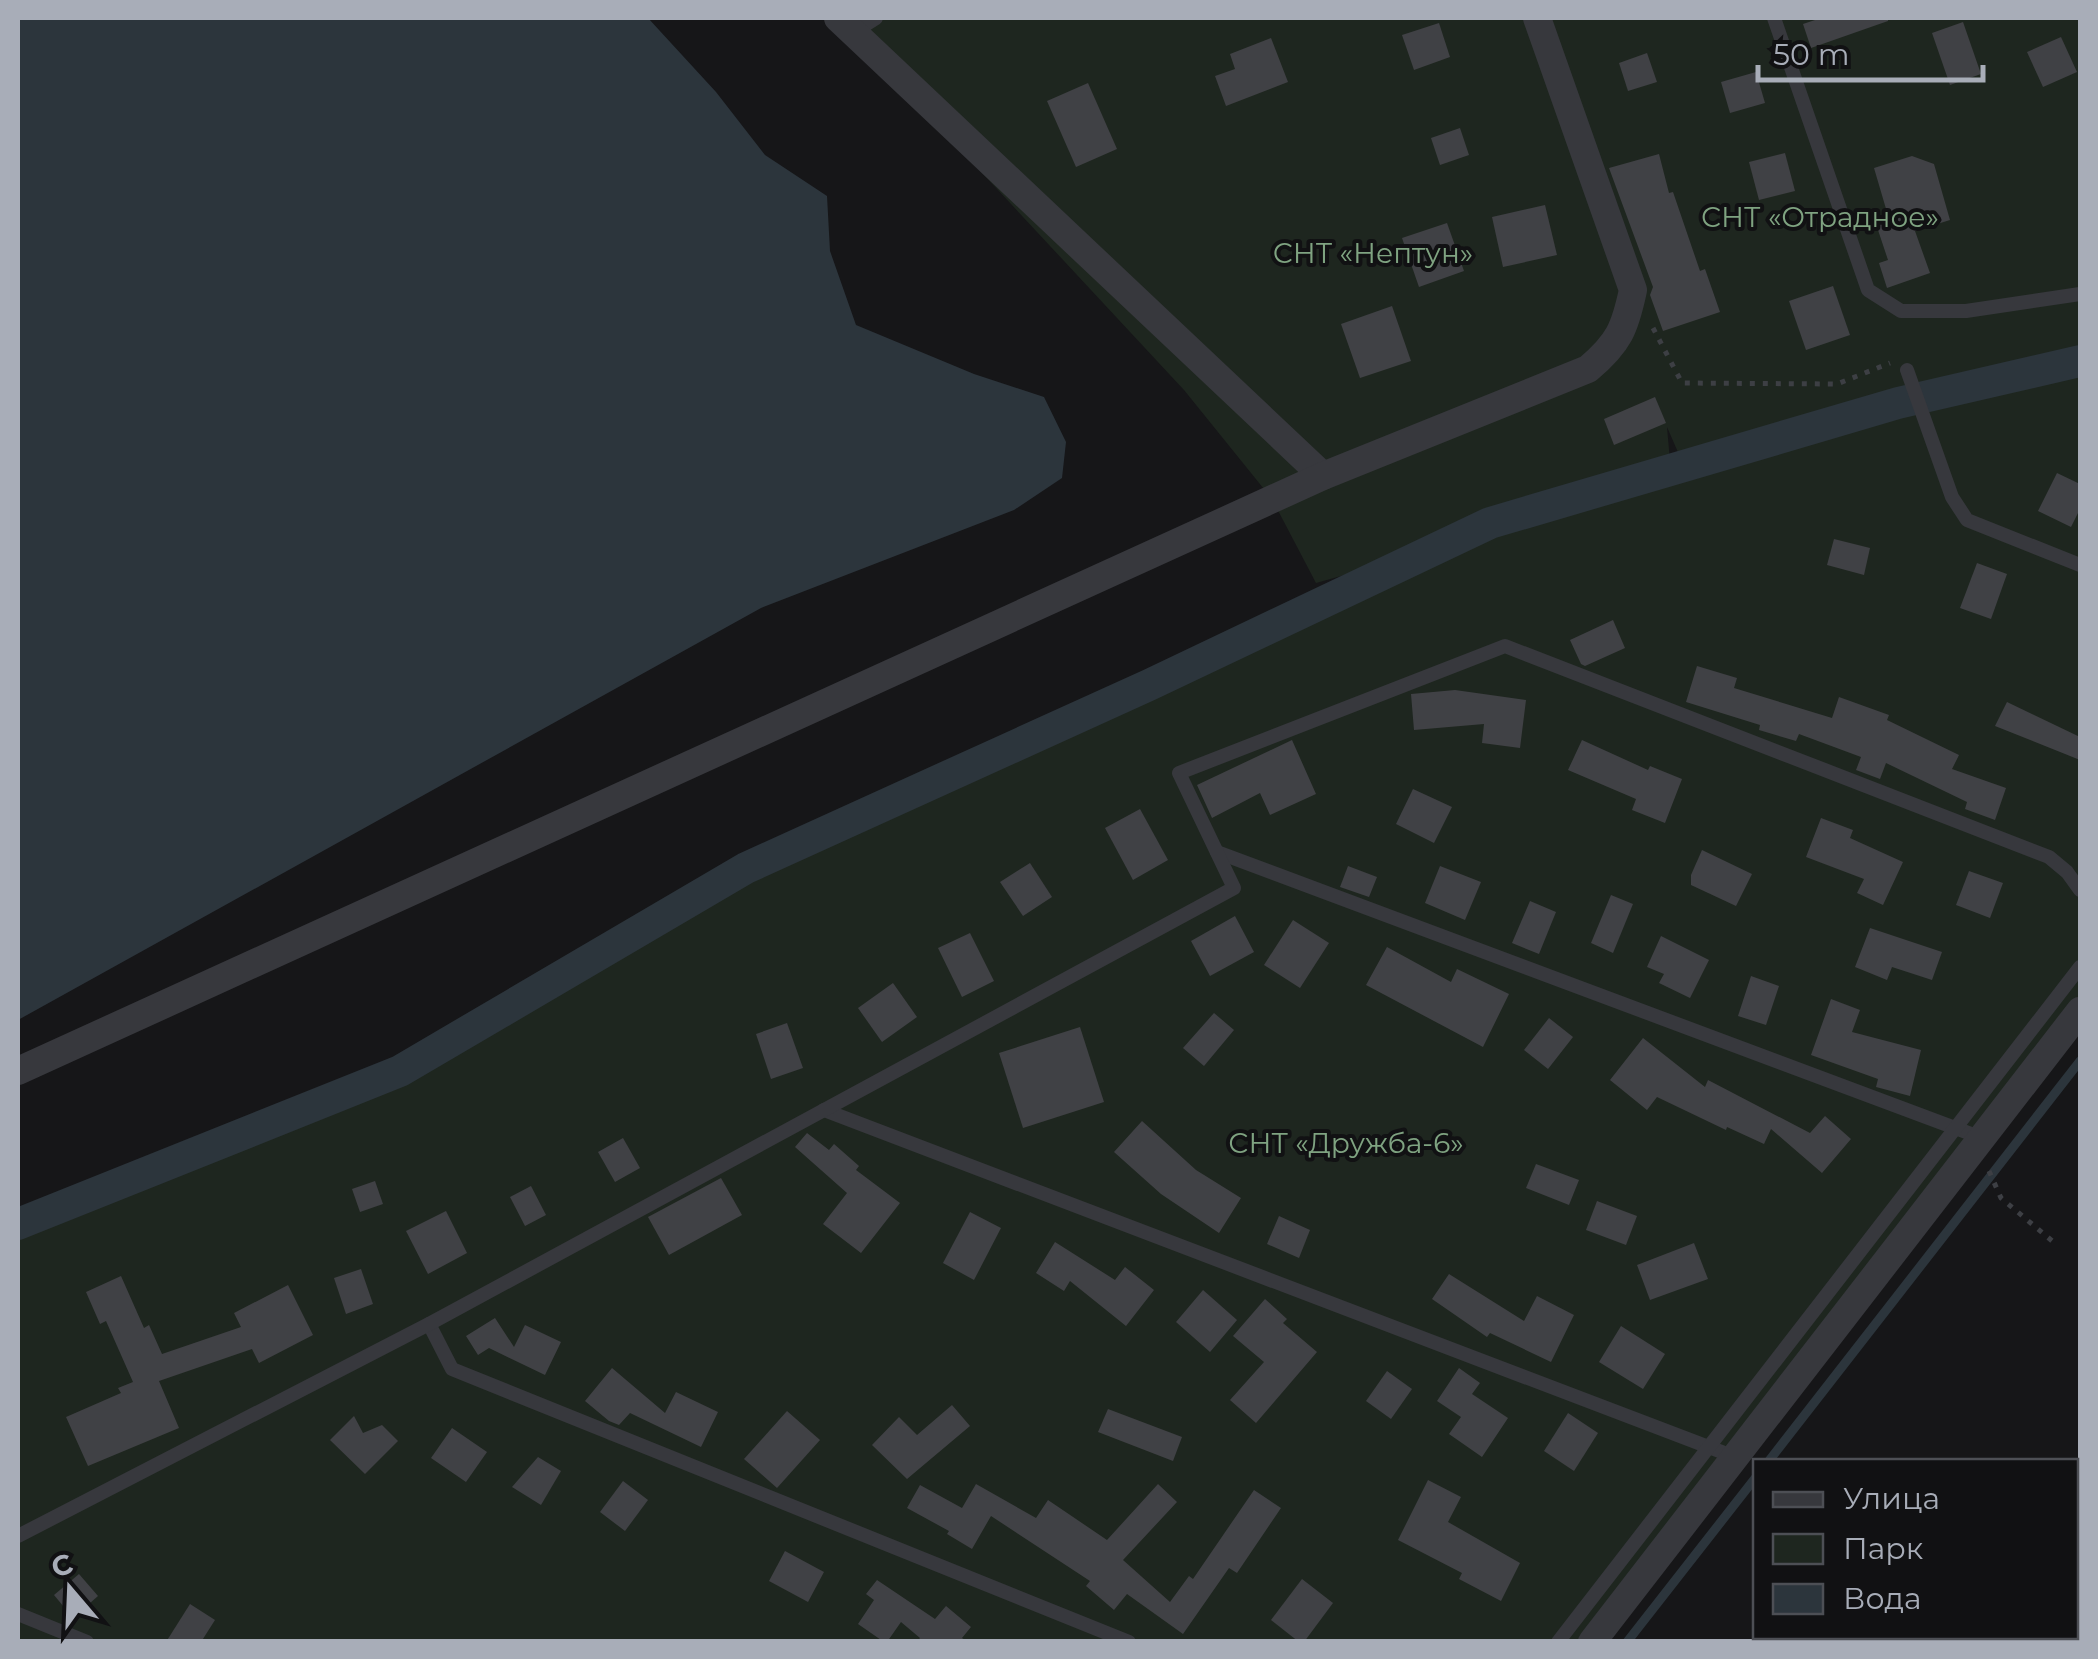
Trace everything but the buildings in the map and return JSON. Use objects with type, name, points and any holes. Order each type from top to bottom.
[{"type":"street","points":[[18,1071],[1324,476],[1588,368],[1610,350],[1626,325],[1632,290],[1537,18]]},
{"type":"street","points":[[856,22],[1324,476]]},
{"type":"street","points":[[1592,1642],[1722,1452],[1969,1133],[2080,1011]]},
{"type":"lane","points":[[1774,18],[1868,290],[1901,311],[1966,311],[2080,294]]},
{"type":"lane","points":[[1905,364],[1952,497],[1967,520],[2080,565]]},
{"type":"lane","points":[[18,1536],[429,1324],[1234,888],[1179,772],[1505,646],[2049,857],[2080,890]]},
{"type":"lane","points":[[1217,852],[1969,1133],[2080,967]]},
{"type":"lane","points":[[824,1110],[1722,1452],[1558,1642]]},
{"type":"lane","points":[[429,1324],[452,1369],[1129,1642]]},
{"type":"lane","points":[[18,1614],[87,1642]]},
{"type":"path","points":[[1632,290],[1682,383],[1836,384],[1905,364]]},
{"type":"path","points":[[1996,1190],[2056,1245]]},
{"type":"green space","name":"СНТ «Дружба-6»","points":[[838,18],[2080,18],[2080,1011],[1592,1641],[18,1642],[18,1224],[400,1071],[746,868],[1149,685],[1490,523],[1684,466],[1667,427],[1670,461],[1481,519],[1373,567],[1316,583],[1272,499],[1184,390]]},
{"type":"water","points":[[18,18],[648,18],[716,92],[765,155],[827,196],[830,251],[856,325],[974,374],[1044,397],[1066,442],[1062,478],[1014,510],[761,608],[18,1020]]},
{"type":"waterway","points":[[18,1224],[400,1071],[746,868],[1149,685],[1490,523],[1898,403],[2080,361]]},
{"type":"waterway","points":[[1770,1459],[2080,1061]]},
{"type":"waterway","points":[[1627,1642],[1753,1481]]},
{"type":"park label","name":"СНТ «Отрадное»","points":[[1820,217]]},
{"type":"park label","name":"СНТ «Нептун»","points":[[1373,253]]}]
